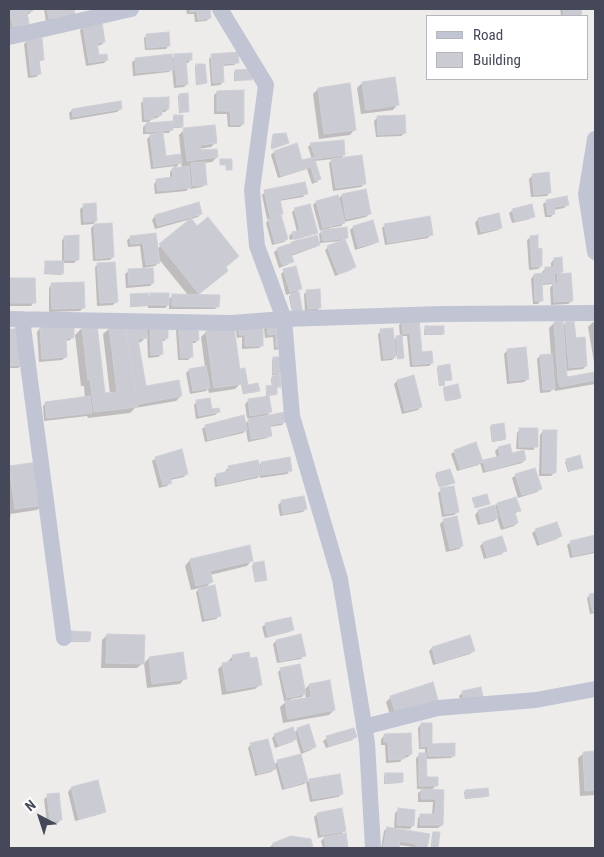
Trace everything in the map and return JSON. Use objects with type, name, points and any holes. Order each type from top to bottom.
[{"type":"street","points":[[9,37],[131,9]]},
{"type":"street","points":[[220,9],[266,85],[252,190],[257,246],[284,318],[292,416],[340,579],[367,743],[373,848]]},
{"type":"street","points":[[595,139],[586,194],[595,252]]},
{"type":"street","points":[[64,638],[15,319],[231,323],[284,318],[595,312]]},
{"type":"street","points":[[364,727],[438,708],[536,700],[595,689]]},
{"type":"building","points":[[9,9],[33,9],[33,11],[27,12],[29,24],[13,27]]},
{"type":"building","points":[[47,9],[74,9],[75,14],[49,19]]},
{"type":"building","points":[[190,9],[210,9],[211,18],[198,20],[197,11],[190,12]]},
{"type":"building","points":[[563,9],[581,9],[582,15],[564,15]]},
{"type":"building","points":[[102,23],[105,42],[97,43],[99,55],[107,54],[108,60],[89,63],[83,26]]},
{"type":"building","points":[[169,32],[170,46],[147,48],[146,34]]},
{"type":"building","points":[[42,38],[44,60],[39,60],[41,74],[31,75],[27,39]]},
{"type":"building","points":[[238,52],[239,63],[223,64],[224,82],[213,83],[211,54]]},
{"type":"building","points":[[192,53],[192,60],[186,60],[188,84],[177,85],[174,54]]},
{"type":"building","points":[[172,54],[174,70],[136,73],[135,58]]},
{"type":"building","points":[[196,64],[205,64],[207,83],[197,84]]},
{"type":"building","points":[[252,69],[252,80],[235,80],[235,70]]},
{"type":"building","points":[[395,77],[399,105],[366,110],[362,82]]},
{"type":"building","points":[[350,83],[356,130],[324,134],[318,88]]},
{"type":"building","points":[[244,90],[244,124],[231,125],[230,111],[217,111],[217,91]]},
{"type":"building","points":[[188,93],[189,112],[180,112],[179,94]]},
{"type":"building","points":[[169,97],[169,109],[162,109],[162,115],[153,116],[154,119],[145,120],[143,98]]},
{"type":"building","points":[[121,101],[122,109],[73,117],[72,109]]},
{"type":"building","points":[[174,115],[183,115],[183,127],[174,127]]},
{"type":"building","points":[[405,115],[406,133],[378,135],[377,116]]},
{"type":"building","points":[[173,121],[173,130],[146,132],[146,123]]},
{"type":"building","points":[[215,125],[217,143],[200,145],[201,150],[217,149],[218,157],[187,161],[183,128]]},
{"type":"building","points":[[163,132],[166,156],[180,154],[182,163],[154,167],[150,134]]},
{"type":"building","points":[[286,133],[289,143],[272,149],[273,134]]},
{"type":"building","points":[[344,140],[345,155],[316,159],[310,143]]},
{"type":"building","points":[[297,143],[302,160],[314,157],[321,179],[315,181],[311,167],[281,176],[274,151]]},
{"type":"building","points":[[362,155],[366,184],[336,188],[331,159]]},
{"type":"building","points":[[220,159],[232,159],[232,170],[226,170],[226,165],[220,165]]},
{"type":"building","points":[[205,162],[207,185],[193,186],[191,163]]},
{"type":"building","points":[[189,166],[191,188],[158,191],[156,179],[173,177],[172,168]]},
{"type":"building","points":[[549,172],[551,193],[534,195],[532,174]]},
{"type":"building","points":[[305,182],[308,194],[280,199],[283,214],[270,217],[264,190]]},
{"type":"building","points":[[366,189],[371,214],[346,219],[342,194]]},
{"type":"building","points":[[338,195],[345,223],[323,228],[316,201]]},
{"type":"building","points":[[567,196],[569,205],[554,207],[555,214],[548,215],[546,200]]},
{"type":"building","points":[[199,202],[202,214],[158,226],[155,215]]},
{"type":"building","points":[[96,203],[97,221],[84,222],[83,204]]},
{"type":"building","points":[[310,204],[318,233],[294,240],[292,232],[300,230],[294,208]]},
{"type":"building","points":[[532,204],[535,217],[515,221],[512,209]]},
{"type":"building","points":[[499,213],[502,228],[481,232],[478,218]]},
{"type":"building","points":[[281,215],[288,239],[275,243],[268,219]]},
{"type":"building","points":[[430,216],[433,235],[388,243],[384,224]]},
{"type":"building","points":[[208,217],[239,256],[226,267],[228,271],[199,294],[159,244],[191,218],[197,226]]},
{"type":"building","points":[[373,220],[379,242],[358,247],[353,226]]},
{"type":"building","points":[[112,223],[114,257],[96,259],[94,224]]},
{"type":"building","points":[[347,227],[348,238],[323,241],[321,230]]},
{"type":"building","points":[[156,233],[160,263],[146,265],[143,243],[131,244],[130,236]]},
{"type":"building","points":[[79,235],[79,260],[65,260],[64,236]]},
{"type":"building","points":[[317,235],[320,245],[291,254],[294,262],[282,265],[277,248]]},
{"type":"building","points":[[538,235],[538,249],[542,248],[542,266],[532,267],[530,236]]},
{"type":"building","points":[[345,239],[356,267],[338,274],[327,246]]},
{"type":"building","points":[[562,257],[563,272],[554,273],[555,282],[542,283],[543,301],[535,301],[534,274],[545,273],[545,267],[554,267],[554,258]]},
{"type":"building","points":[[45,261],[64,261],[63,274],[45,273]]},
{"type":"building","points":[[115,262],[118,302],[100,303],[97,263]]},
{"type":"building","points":[[296,266],[302,289],[290,292],[283,269]]},
{"type":"building","points":[[153,268],[154,283],[129,285],[128,269]]},
{"type":"building","points":[[571,273],[573,301],[554,302],[553,283],[558,283],[557,274]]},
{"type":"building","points":[[9,278],[35,278],[36,303],[9,303]]},
{"type":"building","points":[[84,282],[85,308],[52,309],[51,283]]},
{"type":"building","points":[[320,289],[321,308],[308,309],[306,290]]},
{"type":"building","points":[[299,292],[303,314],[294,316],[290,294]]},
{"type":"building","points":[[148,293],[149,305],[131,306],[130,294]]},
{"type":"building","points":[[150,293],[169,293],[169,305],[150,305]]},
{"type":"building","points":[[172,294],[220,295],[219,307],[172,306]]},
{"type":"building","points":[[419,319],[422,352],[432,351],[433,363],[413,365],[410,333],[403,334],[402,321]]},
{"type":"building","points":[[563,321],[567,377],[595,372],[595,380],[560,387],[554,322]]},
{"type":"building","points":[[574,321],[576,338],[585,337],[587,366],[569,368],[565,322]]},
{"type":"building","points":[[282,323],[284,347],[276,347],[276,334],[268,335],[267,325]]},
{"type":"building","points":[[125,324],[138,407],[94,412],[82,327],[97,325],[105,393],[117,392],[109,326]]},
{"type":"building","points":[[145,324],[148,338],[138,339],[146,386],[179,380],[182,396],[139,404],[125,327]]},
{"type":"building","points":[[168,324],[168,338],[162,339],[163,354],[151,355],[150,325]]},
{"type":"building","points":[[198,324],[199,340],[192,341],[193,357],[181,358],[178,325]]},
{"type":"building","points":[[74,325],[74,338],[66,338],[67,357],[42,359],[40,327]]},
{"type":"building","points":[[263,325],[263,346],[245,346],[245,335],[239,335],[239,326]]},
{"type":"building","points":[[425,326],[444,326],[444,334],[425,334]]},
{"type":"building","points":[[234,327],[242,384],[214,388],[206,331]]},
{"type":"building","points":[[393,328],[396,357],[384,359],[380,329]]},
{"type":"building","points":[[9,329],[22,329],[23,365],[9,366]]},
{"type":"building","points":[[402,335],[404,358],[398,359],[396,336]]},
{"type":"building","points":[[526,347],[529,379],[510,381],[507,349]]},
{"type":"building","points":[[552,354],[555,389],[543,390],[540,355]]},
{"type":"building","points":[[273,357],[282,357],[282,374],[273,374]]},
{"type":"building","points":[[450,364],[452,380],[444,381],[445,385],[440,386],[438,366]]},
{"type":"building","points":[[206,366],[210,388],[193,391],[189,369]]},
{"type":"building","points":[[245,368],[248,385],[258,383],[260,391],[244,393],[240,369]]},
{"type":"building","points":[[280,375],[281,387],[277,387],[277,394],[267,395],[266,386],[273,385],[272,376]]},
{"type":"building","points":[[414,375],[422,407],[405,411],[397,380]]},
{"type":"building","points":[[458,384],[461,398],[446,401],[444,387]]},
{"type":"building","points":[[90,396],[92,413],[47,418],[45,402]]},
{"type":"building","points":[[269,396],[272,412],[250,416],[248,399]]},
{"type":"building","points":[[210,398],[212,409],[219,408],[220,412],[199,416],[196,400]]},
{"type":"building","points":[[285,412],[287,422],[270,425],[272,436],[251,439],[248,419]]},
{"type":"building","points":[[244,415],[247,430],[208,440],[205,425]]},
{"type":"building","points":[[504,423],[506,439],[493,441],[491,425]]},
{"type":"building","points":[[519,428],[538,428],[538,447],[519,447]]},
{"type":"building","points":[[543,430],[557,430],[556,473],[542,473]]},
{"type":"building","points":[[476,442],[483,462],[460,469],[454,450]]},
{"type":"building","points":[[510,444],[512,453],[524,450],[526,460],[486,471],[483,460],[500,456],[498,447]]},
{"type":"building","points":[[182,449],[188,474],[170,478],[172,483],[163,485],[155,457]]},
{"type":"building","points":[[580,455],[583,468],[569,471],[566,459]]},
{"type":"building","points":[[290,457],[292,471],[263,475],[261,462]]},
{"type":"building","points":[[258,460],[262,475],[218,485],[216,474],[229,471],[228,466]]},
{"type":"building","points":[[38,462],[44,505],[15,509],[9,466]]},
{"type":"building","points":[[535,468],[542,489],[522,495],[515,474]]},
{"type":"building","points":[[450,469],[455,483],[440,487],[436,473]]},
{"type":"building","points":[[454,486],[459,512],[445,514],[440,488]]},
{"type":"building","points":[[487,494],[490,504],[475,508],[472,498]]},
{"type":"building","points":[[304,496],[307,509],[283,514],[281,500]]},
{"type":"building","points":[[516,497],[521,511],[515,512],[518,523],[504,527],[497,503]]},
{"type":"building","points":[[495,505],[498,518],[481,523],[478,510]]},
{"type":"building","points":[[457,516],[463,546],[450,549],[443,519]]},
{"type":"building","points":[[557,522],[562,536],[540,544],[535,529]]},
{"type":"building","points":[[595,535],[595,551],[573,556],[570,541]]},
{"type":"building","points":[[502,536],[507,551],[487,557],[483,542]]},
{"type":"building","points":[[250,545],[253,561],[210,571],[213,582],[196,586],[190,559]]},
{"type":"building","points":[[264,561],[267,580],[256,581],[253,563]]},
{"type":"building","points":[[215,585],[221,616],[205,619],[198,588]]},
{"type":"building","points":[[595,593],[595,611],[593,612],[589,594]]},
{"type":"building","points":[[291,617],[294,630],[268,636],[265,623]]},
{"type":"building","points":[[71,631],[91,632],[90,641],[71,641]]},
{"type":"building","points":[[107,634],[145,635],[144,664],[106,663]]},
{"type":"building","points":[[301,634],[306,656],[280,661],[276,640]]},
{"type":"building","points":[[470,635],[475,651],[436,663],[432,647]]},
{"type":"building","points":[[183,652],[187,679],[152,684],[149,657]]},
{"type":"building","points":[[249,652],[250,658],[257,657],[262,685],[227,691],[222,663],[233,661],[232,655]]},
{"type":"building","points":[[300,664],[306,694],[287,698],[280,668]]},
{"type":"building","points":[[330,680],[335,710],[288,719],[285,701],[311,697],[309,684]]},
{"type":"building","points":[[433,682],[439,704],[397,717],[390,696]]},
{"type":"building","points":[[481,687],[484,702],[465,706],[462,691]]},
{"type":"building","points":[[421,723],[432,723],[432,744],[455,743],[455,756],[428,756],[428,746],[421,747]]},
{"type":"building","points":[[309,724],[316,747],[304,751],[297,728]]},
{"type":"building","points":[[293,727],[297,739],[279,746],[274,734]]},
{"type":"building","points":[[354,728],[357,737],[329,746],[326,736]]},
{"type":"building","points":[[411,733],[412,754],[404,755],[404,759],[389,760],[388,742],[384,742],[384,734]]},
{"type":"building","points":[[268,739],[276,769],[258,774],[250,743]]},
{"type":"building","points":[[595,751],[595,790],[585,791],[583,752]]},
{"type":"building","points":[[419,753],[426,753],[427,777],[438,777],[438,786],[419,786]]},
{"type":"building","points":[[301,754],[308,781],[285,788],[277,760]]},
{"type":"building","points":[[385,773],[403,773],[403,782],[385,783]]},
{"type":"building","points":[[340,774],[343,794],[313,799],[309,779]]},
{"type":"building","points":[[98,780],[106,812],[79,819],[71,787]]},
{"type":"building","points":[[488,788],[489,796],[466,798],[465,790]]},
{"type":"building","points":[[421,789],[444,790],[443,825],[420,825],[420,814],[435,814],[436,799],[421,799]]},
{"type":"building","points":[[59,793],[62,820],[50,821],[47,794]]},
{"type":"building","points":[[342,808],[346,831],[321,835],[317,813]]},
{"type":"building","points":[[398,808],[415,810],[414,826],[397,825]]},
{"type":"building","points":[[387,827],[430,834],[427,848],[416,848],[416,844],[400,841],[399,848],[383,848]]},
{"type":"building","points":[[433,832],[440,832],[438,848],[432,848]]},
{"type":"building","points":[[346,833],[348,848],[326,848],[324,837]]},
{"type":"building","points":[[291,836],[311,839],[313,848],[274,848],[273,843]]}]
